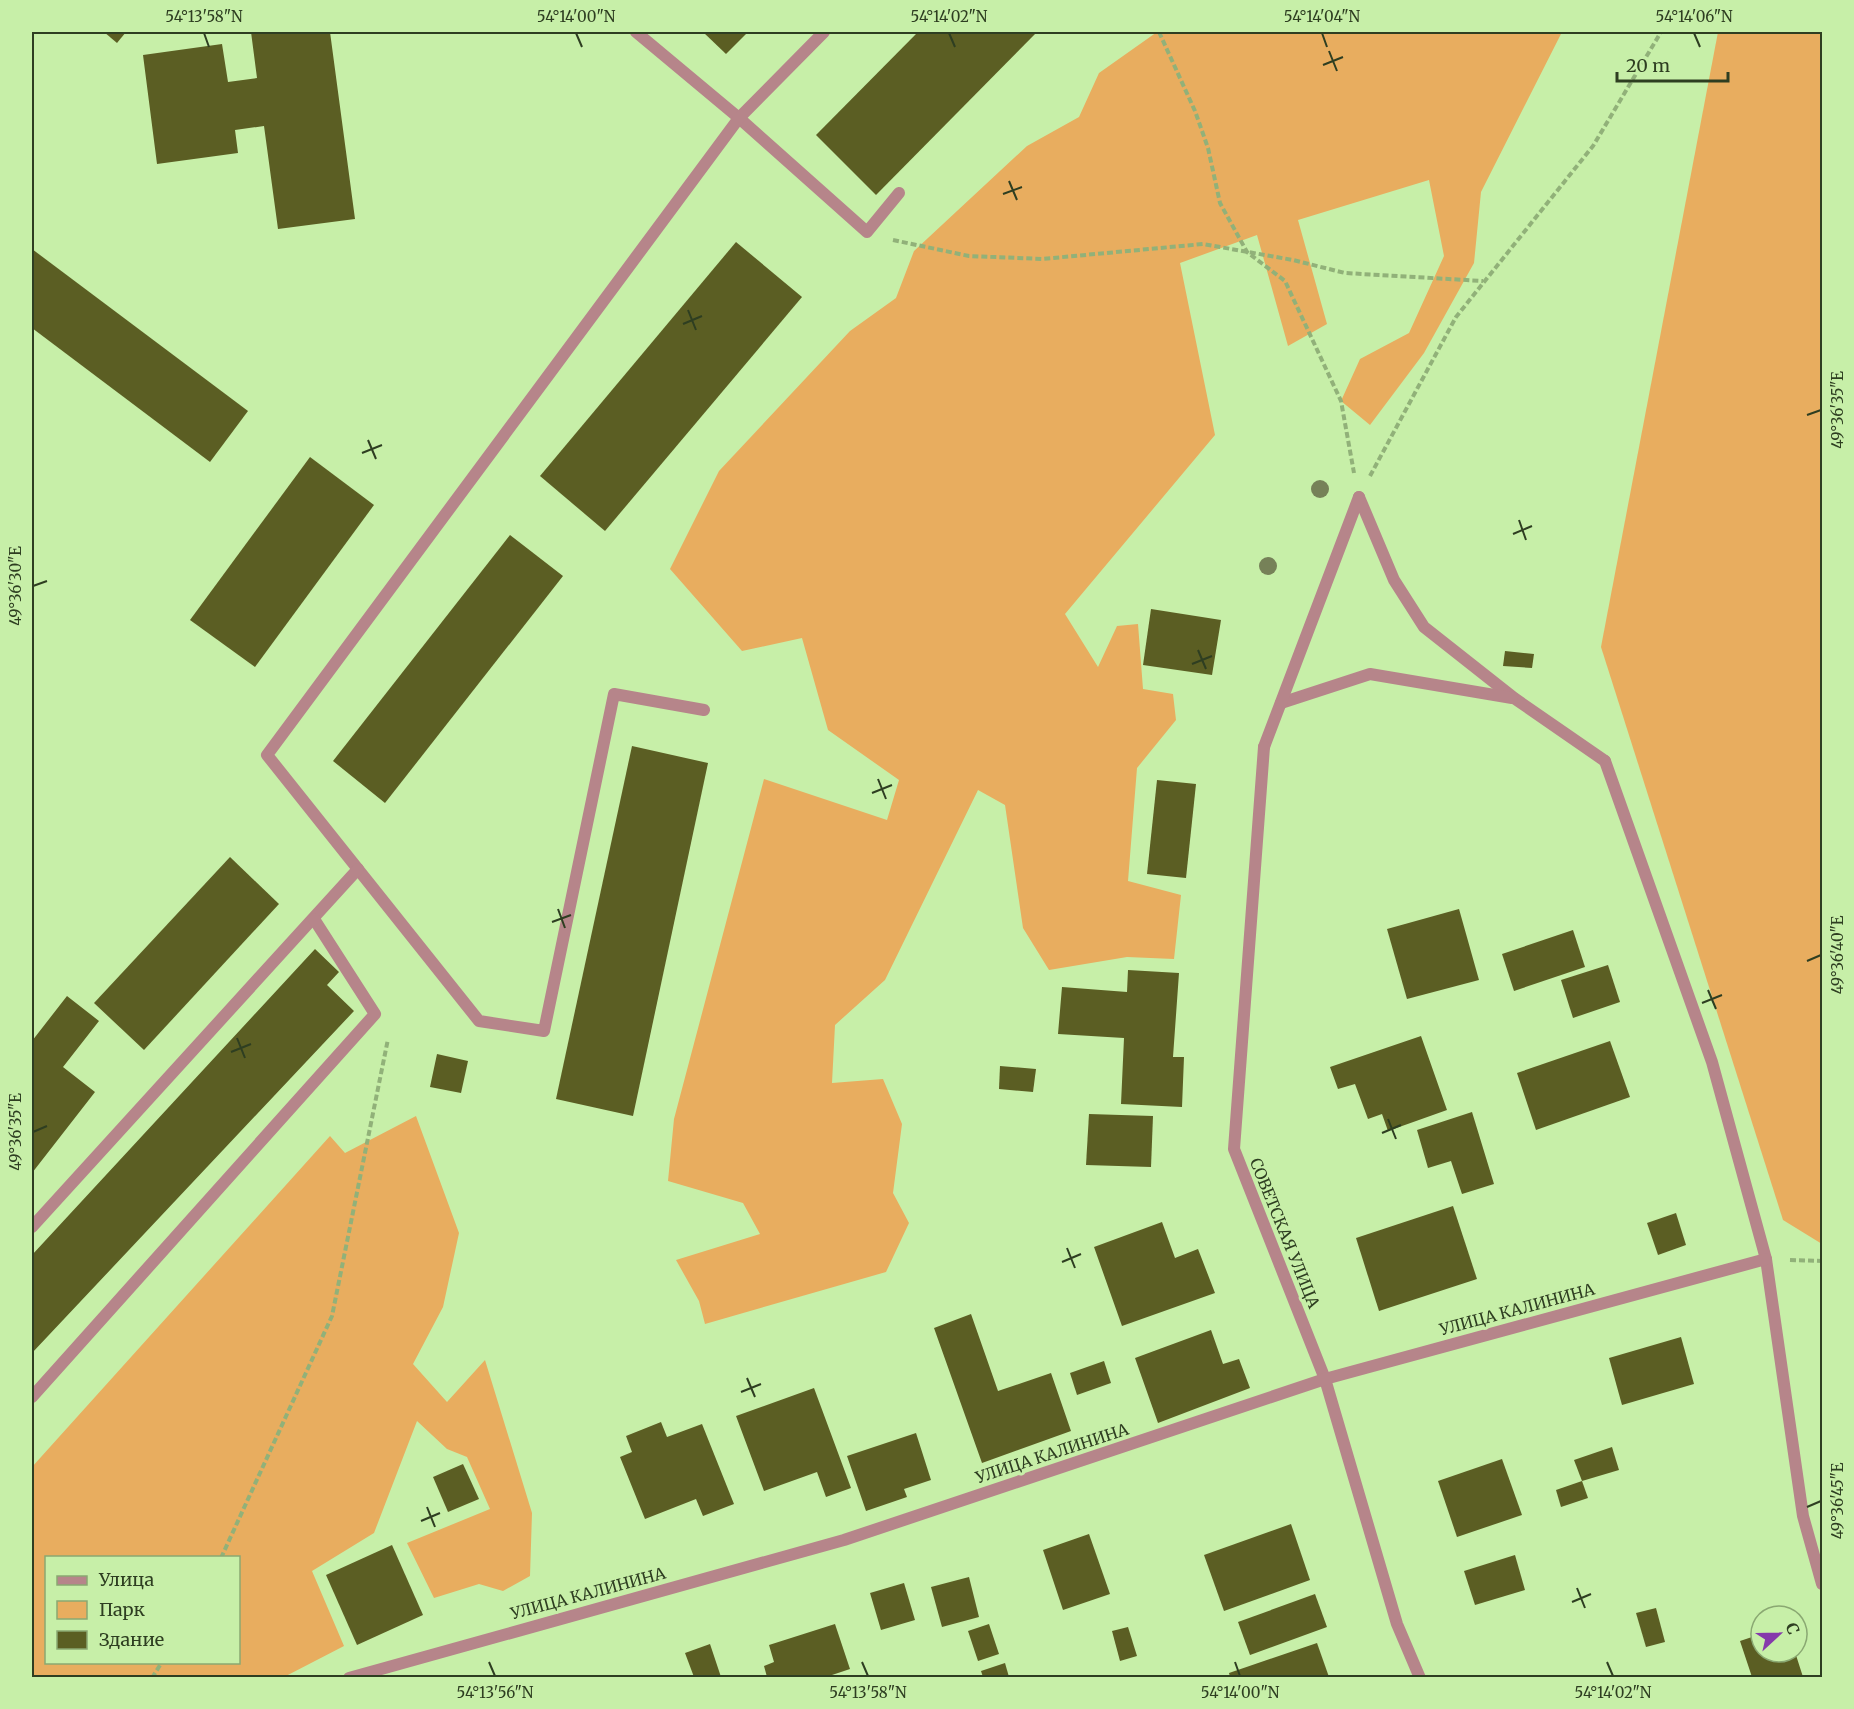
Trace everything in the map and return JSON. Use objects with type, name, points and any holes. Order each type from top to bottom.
[{"type":"street","points":[[636,32],[739,118],[867,232],[899,193]]},
{"type":"street","points":[[704,710],[614,693],[544,1031],[479,1021],[267,755],[739,118],[824,32]]},
{"type":"street","points":[[1359,497],[1394,580],[1424,627],[1514,698],[1605,761],[1712,1062],[1766,1259],[1803,1516],[1822,1584]]},
{"type":"street","name":"СОВЕТСКАЯ УЛИЦА","points":[[1359,497],[1264,747],[1234,1149],[1324,1379],[1397,1624],[1420,1677]]},
{"type":"street","points":[[1281,702],[1370,674],[1514,698]]},
{"type":"street","points":[[32,1227],[358,869]]},
{"type":"street","points":[[32,1397],[375,1014],[314,919]]},
{"type":"street","name":"УЛИЦА КАЛИНИНА","points":[[350,1677],[844,1540],[1324,1379],[1766,1259]]},
{"type":"path","points":[[1159,32],[1208,148],[1220,203],[1247,252],[1285,281],[1341,401],[1359,497]]},
{"type":"path","points":[[1359,497],[1456,317],[1593,146],[1661,32]]},
{"type":"path","points":[[867,232],[969,256],[1042,259],[1203,244],[1345,273],[1483,281]]},
{"type":"path","points":[[221,1556],[332,1316],[388,1040],[375,1014]]},
{"type":"path","points":[[152,1677],[161,1664]]},
{"type":"green space","points":[[1157,32],[1562,32],[1481,192],[1474,263],[1424,353],[1370,425],[1341,401],[1360,359],[1409,333],[1444,256],[1429,180],[1298,220],[1327,324],[1288,346],[1257,235],[1180,263],[1215,435],[1065,614],[1098,667],[1117,626],[1138,624],[1143,689],[1173,694],[1176,720],[1137,768],[1128,881],[1181,895],[1174,959],[1127,957],[1049,970],[1023,928],[1005,805],[978,790],[885,980],[835,1025],[832,1083],[883,1079],[902,1124],[893,1193],[909,1223],[886,1272],[705,1324],[699,1301],[676,1260],[760,1234],[743,1203],[668,1181],[674,1119],[764,779],[887,820],[899,780],[828,730],[802,638],[742,651],[670,569],[719,471],[850,331],[896,298],[914,251],[1027,146],[1079,117],[1099,73]]},
{"type":"green space","points":[[1718,32],[1822,32],[1822,1244],[1783,1220],[1601,647]]},
{"type":"green space","points":[[416,1116],[459,1233],[443,1307],[413,1364],[447,1402],[485,1360],[532,1513],[530,1576],[503,1591],[479,1584],[434,1598],[407,1543],[490,1509],[467,1457],[447,1449],[417,1421],[374,1533],[312,1571],[344,1646],[284,1677],[32,1677],[32,1467],[330,1136],[345,1153]]},
{"type":"building","points":[[104,32],[126,32],[117,43]]},
{"type":"building","points":[[251,32],[330,32],[355,219],[278,229],[264,126],[235,130],[238,153],[157,164],[143,55],[222,44],[228,82],[257,78]]},
{"type":"building","points":[[703,32],[748,32],[726,54]]},
{"type":"building","points":[[918,32],[1037,32],[876,195],[816,135]]},
{"type":"building","points":[[736,242],[802,297],[605,531],[540,476]]},
{"type":"building","points":[[32,249],[248,411],[210,462],[32,328]]},
{"type":"building","points":[[310,457],[374,505],[255,667],[190,620]]},
{"type":"building","points":[[510,535],[563,576],[385,803],[333,761]]},
{"type":"building","points":[[1151,609],[1221,620],[1212,675],[1143,665]]},
{"type":"building","points":[[1505,651],[1534,654],[1532,668],[1503,666]]},
{"type":"building","points":[[632,746],[708,763],[633,1116],[556,1099]]},
{"type":"building","points":[[1157,780],[1196,784],[1186,878],[1147,874]]},
{"type":"building","points":[[230,857],[279,904],[144,1050],[94,1003]]},
{"type":"building","points":[[1459,909],[1479,980],[1407,999],[1387,929]]},
{"type":"building","points":[[1573,930],[1585,967],[1514,991],[1502,954]]},
{"type":"building","points":[[315,949],[339,972],[327,985],[354,1011],[32,1353],[32,1255]]},
{"type":"building","points":[[1608,965],[1620,1002],[1573,1018],[1561,980]]},
{"type":"building","points":[[1128,970],[1179,973],[1173,1057],[1184,1057],[1182,1107],[1121,1104],[1124,1038],[1058,1034],[1062,987],[1127,992]]},
{"type":"building","points":[[67,996],[99,1021],[63,1067],[95,1092],[32,1173],[32,1041]]},
{"type":"building","points":[[1421,1036],[1447,1110],[1388,1131],[1382,1114],[1368,1119],[1355,1084],[1338,1089],[1330,1067]]},
{"type":"building","points":[[1610,1041],[1630,1097],[1536,1130],[1517,1073]]},
{"type":"building","points":[[437,1054],[468,1061],[461,1093],[430,1087]]},
{"type":"building","points":[[1000,1066],[1036,1069],[1033,1092],[999,1089]]},
{"type":"building","points":[[1472,1112],[1494,1184],[1462,1194],[1451,1161],[1428,1168],[1417,1130]]},
{"type":"building","points":[[1089,1114],[1153,1116],[1151,1167],[1086,1165]]},
{"type":"building","points":[[1453,1206],[1477,1279],[1379,1311],[1356,1238]]},
{"type":"building","points":[[1676,1213],[1686,1245],[1658,1255],[1647,1223]]},
{"type":"building","points":[[1162,1222],[1175,1258],[1198,1249],[1215,1293],[1122,1326],[1094,1247]]},
{"type":"building","points":[[971,1314],[998,1391],[1051,1373],[1071,1431],[982,1463],[934,1328]]},
{"type":"building","points":[[1211,1330],[1223,1364],[1239,1359],[1250,1388],[1158,1423],[1135,1358]]},
{"type":"building","points":[[1681,1337],[1694,1384],[1622,1405],[1609,1358]]},
{"type":"building","points":[[1104,1361],[1111,1383],[1077,1395],[1070,1373]]},
{"type":"building","points":[[814,1388],[851,1488],[826,1497],[817,1472],[764,1491],[736,1416]]},
{"type":"building","points":[[661,1422],[667,1437],[702,1424],[734,1504],[703,1516],[696,1499],[645,1519],[620,1457],[632,1452],[626,1436]]},
{"type":"building","points":[[916,1433],[931,1480],[904,1489],[907,1497],[866,1511],[847,1456]]},
{"type":"building","points":[[1612,1447],[1619,1470],[1582,1481],[1574,1460]]},
{"type":"building","points":[[1502,1459],[1522,1515],[1457,1537],[1438,1481]]},
{"type":"building","points":[[463,1464],[479,1499],[448,1512],[433,1477]]},
{"type":"building","points":[[1582,1481],[1588,1498],[1561,1507],[1556,1490]]},
{"type":"building","points":[[1291,1524],[1310,1580],[1224,1611],[1204,1555]]},
{"type":"building","points":[[1089,1534],[1110,1594],[1063,1610],[1043,1550]]},
{"type":"building","points":[[392,1545],[423,1615],[357,1645],[326,1575]]},
{"type":"building","points":[[1515,1555],[1525,1590],[1475,1605],[1464,1571]]},
{"type":"building","points":[[969,1577],[979,1617],[942,1627],[931,1587]]},
{"type":"building","points":[[904,1583],[915,1620],[881,1630],[870,1593]]},
{"type":"building","points":[[1315,1594],[1327,1627],[1250,1655],[1238,1622]]},
{"type":"building","points":[[1656,1608],[1665,1642],[1646,1647],[1636,1613]]},
{"type":"building","points":[[835,1624],[850,1669],[826,1677],[767,1677],[764,1666],[774,1662],[769,1645]]},
{"type":"building","points":[[989,1624],[999,1654],[978,1661],[968,1631]]},
{"type":"building","points":[[1128,1627],[1137,1656],[1120,1661],[1112,1631]]},
{"type":"building","points":[[1749,1638],[1749,1664],[1799,1664],[1803,1677],[1752,1677],[1740,1641]]},
{"type":"building","points":[[1317,1643],[1329,1677],[1230,1677],[1229,1673]]},
{"type":"building","points":[[710,1644],[721,1677],[694,1677],[685,1653]]},
{"type":"building","points":[[1005,1663],[1009,1677],[983,1677],[981,1671]]}]
